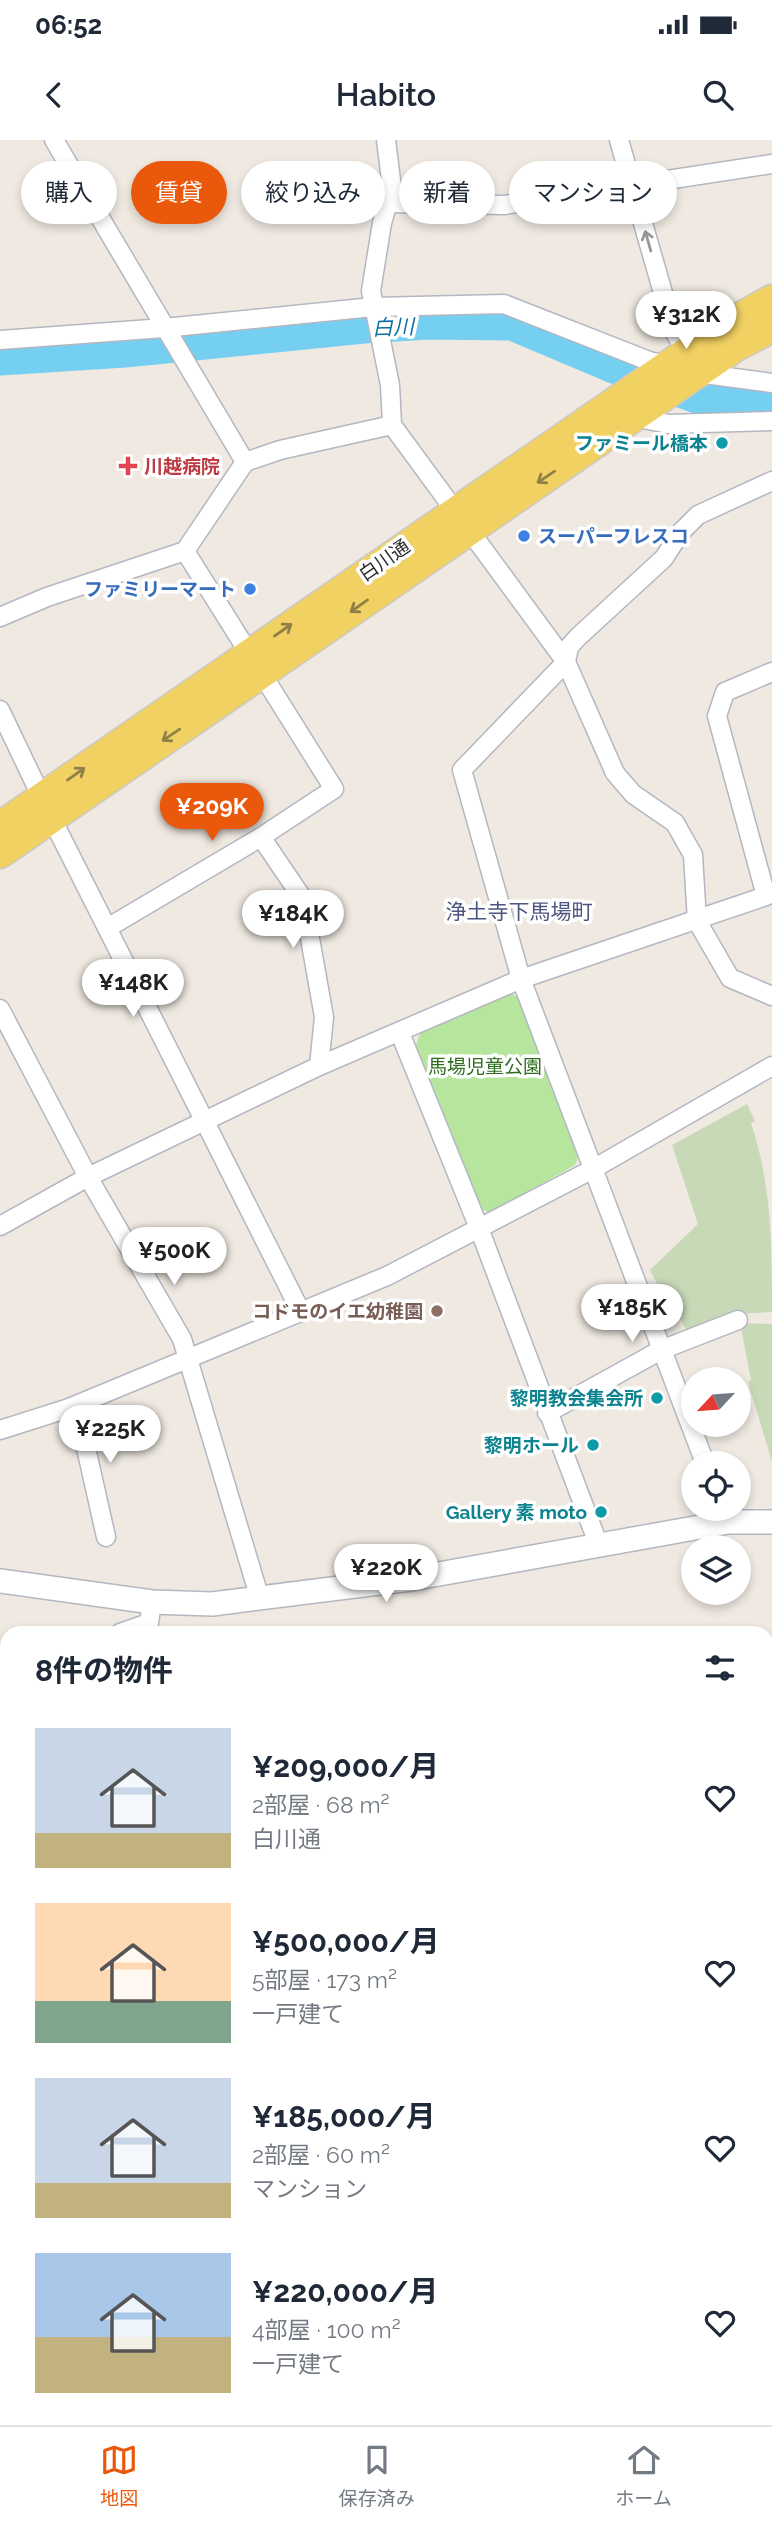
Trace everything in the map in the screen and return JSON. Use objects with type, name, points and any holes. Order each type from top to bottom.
[{"type":"main road","name":"白川通","points":[[667,381],[727,325],[772,300]]},
{"type":"main road","name":"白川通","points":[[0,853],[47,807],[667,381],[772,327]]},
{"type":"main road","name":"白川通","points":[[0,827],[47,807]]},
{"type":"street","points":[[54,140],[245,462]]},
{"type":"street","points":[[386,140],[392,188],[382,223],[371,291],[390,385],[392,425],[566,662],[615,773],[633,794],[675,823],[693,855],[697,921],[730,978],[772,996]]},
{"type":"street","points":[[619,140],[625,161]]},
{"type":"street","points":[[677,179],[772,164]]},
{"type":"street","points":[[389,203],[509,204]]},
{"type":"street","points":[[643,224],[674,331],[667,381],[668,424],[772,421]]},
{"type":"street","points":[[0,340],[167,333],[374,313],[504,304],[545,318],[667,381],[772,383]]},
{"type":"street","points":[[0,617],[47,597],[185,551],[245,462],[280,450],[392,425]]},
{"type":"street","points":[[700,1451],[522,979],[462,770],[566,662],[569,647],[578,637],[664,558],[680,533],[698,516],[772,481]]},
{"type":"street","points":[[109,927],[334,789],[185,551]]},
{"type":"street","points":[[0,1226],[88,1177],[319,1066],[522,979],[766,896],[717,716],[725,692],[772,672]]},
{"type":"street","points":[[0,710],[301,1312]]},
{"type":"street","points":[[261,836],[303,899],[324,1017],[319,1066]]},
{"type":"street","points":[[0,1009],[88,1177],[182,1339],[260,1599]]},
{"type":"street","points":[[400,1033],[480,1228],[598,1546]]},
{"type":"street","points":[[0,1430],[69,1408],[387,1276],[593,1169],[772,1066]]},
{"type":"street","points":[[547,1413],[661,1350],[738,1320]]},
{"type":"street","points":[[69,1408],[86,1448],[106,1537]]},
{"type":"street","points":[[751,1519],[772,1522]]},
{"type":"street","points":[[0,1581],[152,1602],[212,1604],[411,1579],[598,1546],[701,1521]]},
{"type":"street","points":[[140,1626],[149,1623],[152,1602]]},
{"type":"green space","name":"馬場児童公園","points":[[508,992],[520,998],[579,1155],[575,1165],[490,1213],[480,1208],[416,1045],[421,1031]]},
{"type":"green space","points":[[747,1104],[755,1121],[751,1123],[767,1193],[772,1312],[738,1314],[686,1330],[664,1286],[659,1288],[650,1270],[698,1224],[672,1145]]},
{"type":"green space","points":[[740,1323],[772,1324],[772,1462],[751,1392],[751,1367],[748,1367]]},
{"type":"waterway","name":"白川","points":[[0,359],[125,351],[364,327],[427,323],[512,324],[614,367],[705,400],[772,402]]},
{"type":"place","name":"ファミール橋本","points":[[722,443]]},
{"type":"place","name":"川越病院","points":[[128,466]]},
{"type":"place","name":"スーパーフレスコ","points":[[524,536]]},
{"type":"place","name":"ファミリーマート","points":[[250,589]]},
{"type":"place","name":"コドモのイエ幼稚園","points":[[437,1311]]},
{"type":"place","name":"黎明教会集会所","points":[[657,1398]]},
{"type":"place","name":"黎明ホール","points":[[593,1445]]},
{"type":"place","name":"Gallery 素 moto","points":[[601,1512]]},
{"type":"district","name":"浄土寺下馬場町","points":[[519,911]]}]
